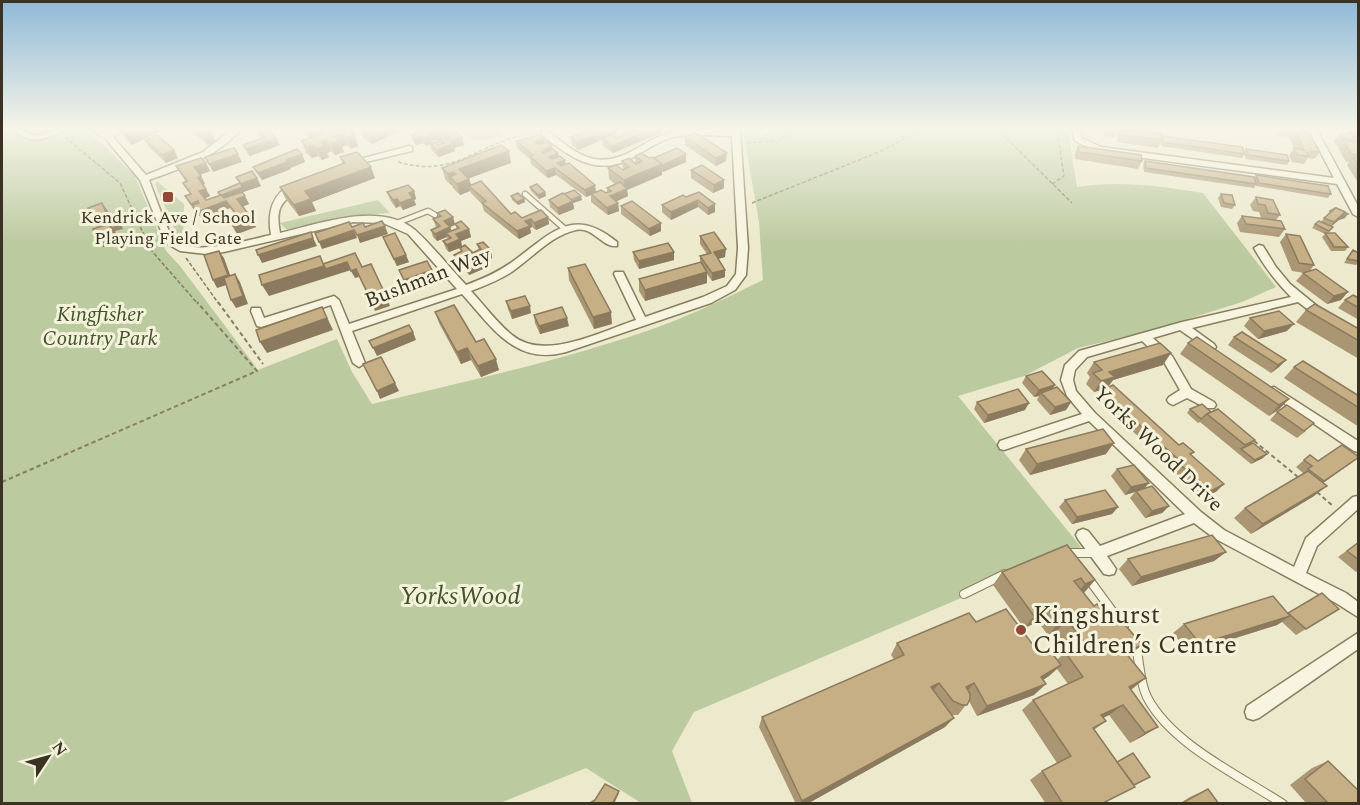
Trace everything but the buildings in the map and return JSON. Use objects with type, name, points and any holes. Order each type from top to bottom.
[{"type":"street","points":[[135,168],[144,178],[169,240],[180,248],[206,251],[224,249],[353,219],[370,218],[397,223],[411,232],[509,339],[524,348],[541,351],[562,349],[706,300],[731,288],[741,275],[738,168]]},
{"type":"street","points":[[144,178],[170,168]]},
{"type":"street","points":[[1236,168],[1342,182]]},
{"type":"street","points":[[1334,168],[1359,214]]},
{"type":"street","points":[[276,238],[272,210],[274,204],[286,192],[305,179]]},
{"type":"street","name":"Bushman Way","points":[[359,363],[346,329],[498,275],[527,258],[547,239],[576,226],[593,228],[614,244]]},
{"type":"street","points":[[1259,248],[1272,270],[1297,299],[1337,324]]},
{"type":"street","points":[[619,274],[642,322]]},
{"type":"street","name":"Yorks Wood Drive","points":[[1297,299],[1182,326],[1083,354],[1068,368],[1066,380],[1071,393],[1091,416],[1196,516],[1220,534],[1359,610]]},
{"type":"street","points":[[256,311],[261,323],[334,300],[346,329]]},
{"type":"street","points":[[1182,326],[1217,352]]},
{"type":"street","points":[[1144,336],[1168,359],[1187,392],[1210,405]]},
{"type":"street","points":[[1267,386],[1359,447]]},
{"type":"street","points":[[1173,400],[1187,392]]},
{"type":"street","points":[[1004,445],[1091,416]]},
{"type":"street","points":[[1298,576],[1311,542],[1342,513],[1359,501]]},
{"type":"street","points":[[1098,553],[1196,516]]},
{"type":"street","points":[[1083,535],[1109,569]]},
{"type":"street","points":[[1253,712],[1359,640]]},
{"type":"lane","points":[[525,194],[566,230]]},
{"type":"lane","points":[[397,223],[428,211],[435,215]]},
{"type":"lane","points":[[1057,555],[1098,553]]},
{"type":"lane","points":[[964,594],[1010,571]]},
{"type":"lane","points":[[1088,578],[1135,642],[1147,696],[1170,728],[1192,746],[1283,804]]},
{"type":"path","points":[[2,482],[257,371],[151,250],[120,183],[102,168]]},
{"type":"path","points":[[740,209],[841,168]]},
{"type":"path","points":[[1036,168],[1072,203]]},
{"type":"path","points":[[1052,184],[1064,176],[1063,168]]},
{"type":"path","points":[[180,248],[263,364]]},
{"type":"path","points":[[1254,441],[1298,477]]},
{"type":"path","points":[[1316,491],[1342,513]]},
{"type":"green space","name":"YorksWood","points":[[2,168],[126,168],[135,176],[166,251],[180,266],[258,370],[337,339],[352,372],[372,404],[516,369],[623,339],[685,317],[763,280],[759,222],[750,168],[1074,168],[1077,187],[1124,184],[1203,193],[1276,287],[1242,302],[1153,330],[1078,348],[1024,376],[958,396],[1081,547],[694,712],[672,751],[692,803],[641,803],[586,768],[500,803],[2,804]]},
{"type":"green space","points":[[157,181],[184,204],[183,238],[176,233],[155,184]]},
{"type":"green space","points":[[378,200],[390,213],[345,216],[287,230],[280,223]]},
{"type":"place","name":"Kendrick Ave / School Playing Field Gate","points":[[168,197]]},
{"type":"place","name":"Kingshurst Children’s Centre","points":[[1021,630]]},
{"type":"park label","name":"Kingfisher Country Park","points":[[100,327]]}]
